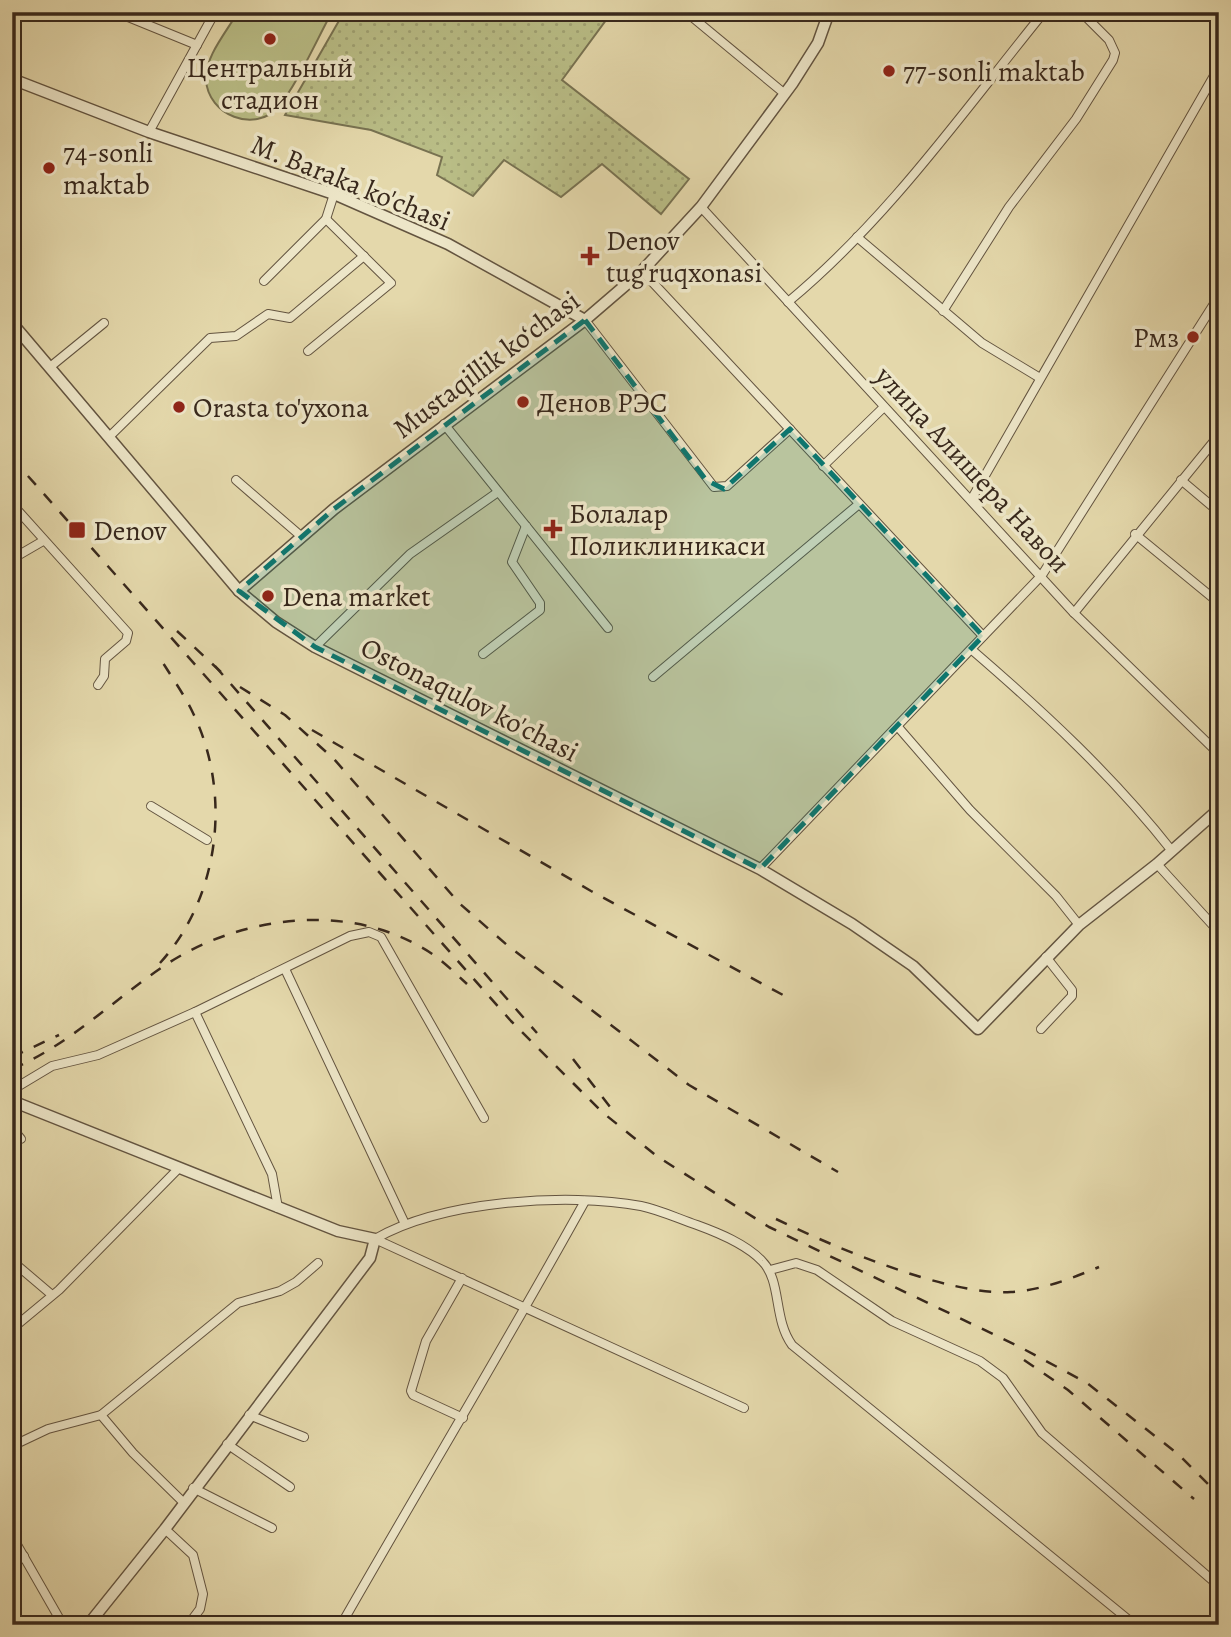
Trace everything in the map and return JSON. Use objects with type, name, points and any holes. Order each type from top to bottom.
[{"type":"street","points":[[116,12],[197,45]]},
{"type":"street","points":[[149,132],[215,12]]},
{"type":"street","points":[[686,12],[785,94]]},
{"type":"street","name":"Mustaqillik ko‘chasi","points":[[239,591],[444,424],[584,320],[642,271],[701,207],[785,94],[818,43],[829,12]]},
{"type":"street","points":[[788,302],[819,277],[857,237],[1002,68],[1041,15],[1028,12]]},
{"type":"street","points":[[943,311],[1009,207],[1076,119],[1113,60],[1115,53],[1112,44],[1081,12]]},
{"type":"street","points":[[971,500],[1219,67]]},
{"type":"street","name":"M. Baraka ko'chasi","points":[[12,79],[149,132],[334,194],[448,244],[584,320]]},
{"type":"street","points":[[264,281],[326,219],[334,194]]},
{"type":"street","name":"улица Алишера Навои","points":[[701,207],[1042,575],[1074,613],[1219,754]]},
{"type":"street","points":[[308,351],[390,284],[326,219]]},
{"type":"street","points":[[857,237],[982,343],[1040,377]]},
{"type":"street","points":[[109,437],[210,338],[236,336],[268,314],[290,318],[364,256]]},
{"type":"street","points":[[642,271],[983,636]]},
{"type":"street","points":[[760,869],[1042,575],[1219,296]]},
{"type":"street","points":[[584,320],[714,487],[727,486],[790,429]]},
{"type":"street","name":"Ostonaqulov ko'chasi","points":[[12,323],[239,591],[276,622],[315,647],[760,869],[852,924],[913,966],[978,1029],[1046,957]]},
{"type":"street","points":[[50,367],[104,323]]},
{"type":"street","points":[[823,466],[884,407]]},
{"type":"street","points":[[444,424],[608,628]]},
{"type":"street","points":[[1074,613],[1135,534],[1219,435]]},
{"type":"street","points":[[236,480],[302,537]]},
{"type":"street","points":[[1181,480],[1219,512]]},
{"type":"street","points":[[315,647],[410,554],[498,492]]},
{"type":"street","points":[[12,504],[128,633],[126,641],[105,659],[105,675],[98,685]]},
{"type":"street","points":[[653,677],[859,504]]},
{"type":"street","points":[[483,654],[538,613],[541,607],[513,566],[513,556],[526,526]]},
{"type":"street","points":[[1135,534],[1219,603]]},
{"type":"street","points":[[12,559],[43,541]]},
{"type":"street","points":[[972,650],[1082,750],[1140,810],[1172,851]]},
{"type":"street","points":[[898,727],[970,810],[1056,896],[1079,925]]},
{"type":"street","points":[[151,806],[207,840]]},
{"type":"street","points":[[1041,1029],[1072,996],[1072,990],[1046,957],[1079,925],[1157,864],[1219,809]]},
{"type":"street","points":[[1157,864],[1219,932]]},
{"type":"street","points":[[12,1090],[52,1066],[97,1055],[195,1012],[360,932],[381,937],[484,1118]]},
{"type":"street","points":[[285,969],[405,1224]]},
{"type":"street","points":[[195,1012],[268,1164],[276,1186],[278,1208]]},
{"type":"street","points":[[12,1101],[338,1231],[375,1239],[744,1408]]},
{"type":"street","points":[[12,1128],[21,1139]]},
{"type":"street","points":[[12,1329],[52,1295],[179,1168]]},
{"type":"street","points":[[88,1625],[165,1529],[193,1488],[370,1258],[375,1239],[405,1224],[521,1201],[585,1201],[644,1207],[710,1230],[745,1247],[770,1270],[782,1332],[792,1345],[1135,1625]]},
{"type":"street","points":[[341,1625],[425,1478],[463,1418],[585,1201]]},
{"type":"street","points":[[12,1446],[48,1429],[101,1415],[238,1303],[296,1282],[318,1263]]},
{"type":"street","points":[[770,1270],[796,1263],[817,1270],[892,1321],[980,1361],[1003,1378],[1042,1433],[1219,1586]]},
{"type":"street","points":[[14,1265],[52,1295]]},
{"type":"street","points":[[462,1278],[426,1341],[411,1391],[413,1395],[463,1418]]},
{"type":"street","points":[[101,1415],[133,1453],[183,1502]]},
{"type":"street","points":[[249,1415],[304,1437]]},
{"type":"street","points":[[227,1444],[290,1487]]},
{"type":"street","points":[[193,1488],[272,1528]]},
{"type":"street","points":[[165,1529],[192,1555],[203,1594],[200,1609],[188,1625]]},
{"type":"street","points":[[12,1535],[63,1625]]},
{"type":"street","points":[[12,1566],[24,1556]]},
{"type":"highlighted area","points":[[585,320],[706,480],[724,489],[790,429],[983,636],[760,869],[315,647],[239,591],[334,509]]},
{"type":"green space","name":"Центральный стадион","points":[[238,12],[332,12],[285,98],[268,115],[257,119],[246,120],[224,111],[215,103],[206,80],[212,54]]},
{"type":"green space","points":[[344,12],[605,12],[609,16],[562,80],[689,179],[661,214],[602,164],[561,197],[504,160],[473,196],[437,175],[442,157],[371,130],[285,115]]},
{"type":"railway","points":[[12,458],[511,1021],[602,1112],[658,1157],[769,1227],[1018,1346],[1087,1383],[1178,1454],[1219,1495]]},
{"type":"railway","points":[[177,631],[221,672]]},
{"type":"railway","points":[[160,963],[180,937],[196,907],[207,876],[214,843],[216,810],[213,777],[205,744],[190,707],[163,663]]},
{"type":"railway","points":[[215,666],[537,1033]]},
{"type":"railway","points":[[240,687],[285,715],[334,759],[459,903],[507,945],[689,1085],[838,1172]]},
{"type":"railway","points":[[312,730],[591,891],[783,995]]},
{"type":"railway","points":[[12,1069],[54,1047],[167,964],[226,935],[258,926],[325,920],[359,924],[391,933],[421,947],[467,984]]},
{"type":"railway","points":[[12,1057],[59,1035]]},
{"type":"railway","points":[[573,1059],[614,1112]]},
{"type":"railway","points":[[776,1219],[892,1268],[956,1286],[985,1291],[1034,1289],[1099,1267]]},
{"type":"railway","points":[[1024,1360],[1068,1390],[1194,1499]]},
{"type":"place","name":"Центральный стадион","points":[[270,39]]},
{"type":"place","name":"77-sonli maktab","points":[[889,71]]},
{"type":"place","name":"74-sonli maktab","points":[[49,168]]},
{"type":"place","name":"Denov tug'ruqxonasi","points":[[590,256]]},
{"type":"place","name":"Рмз","points":[[1193,337]]},
{"type":"place","name":"Денов РЭС","points":[[523,402]]},
{"type":"place","name":"Orasta to'yxona","points":[[179,407]]},
{"type":"place","name":"Болалар Поликлиникаси","points":[[553,529]]},
{"type":"place","name":"Denov","points":[[77,530]]},
{"type":"place","name":"Dena market","points":[[268,596]]}]
